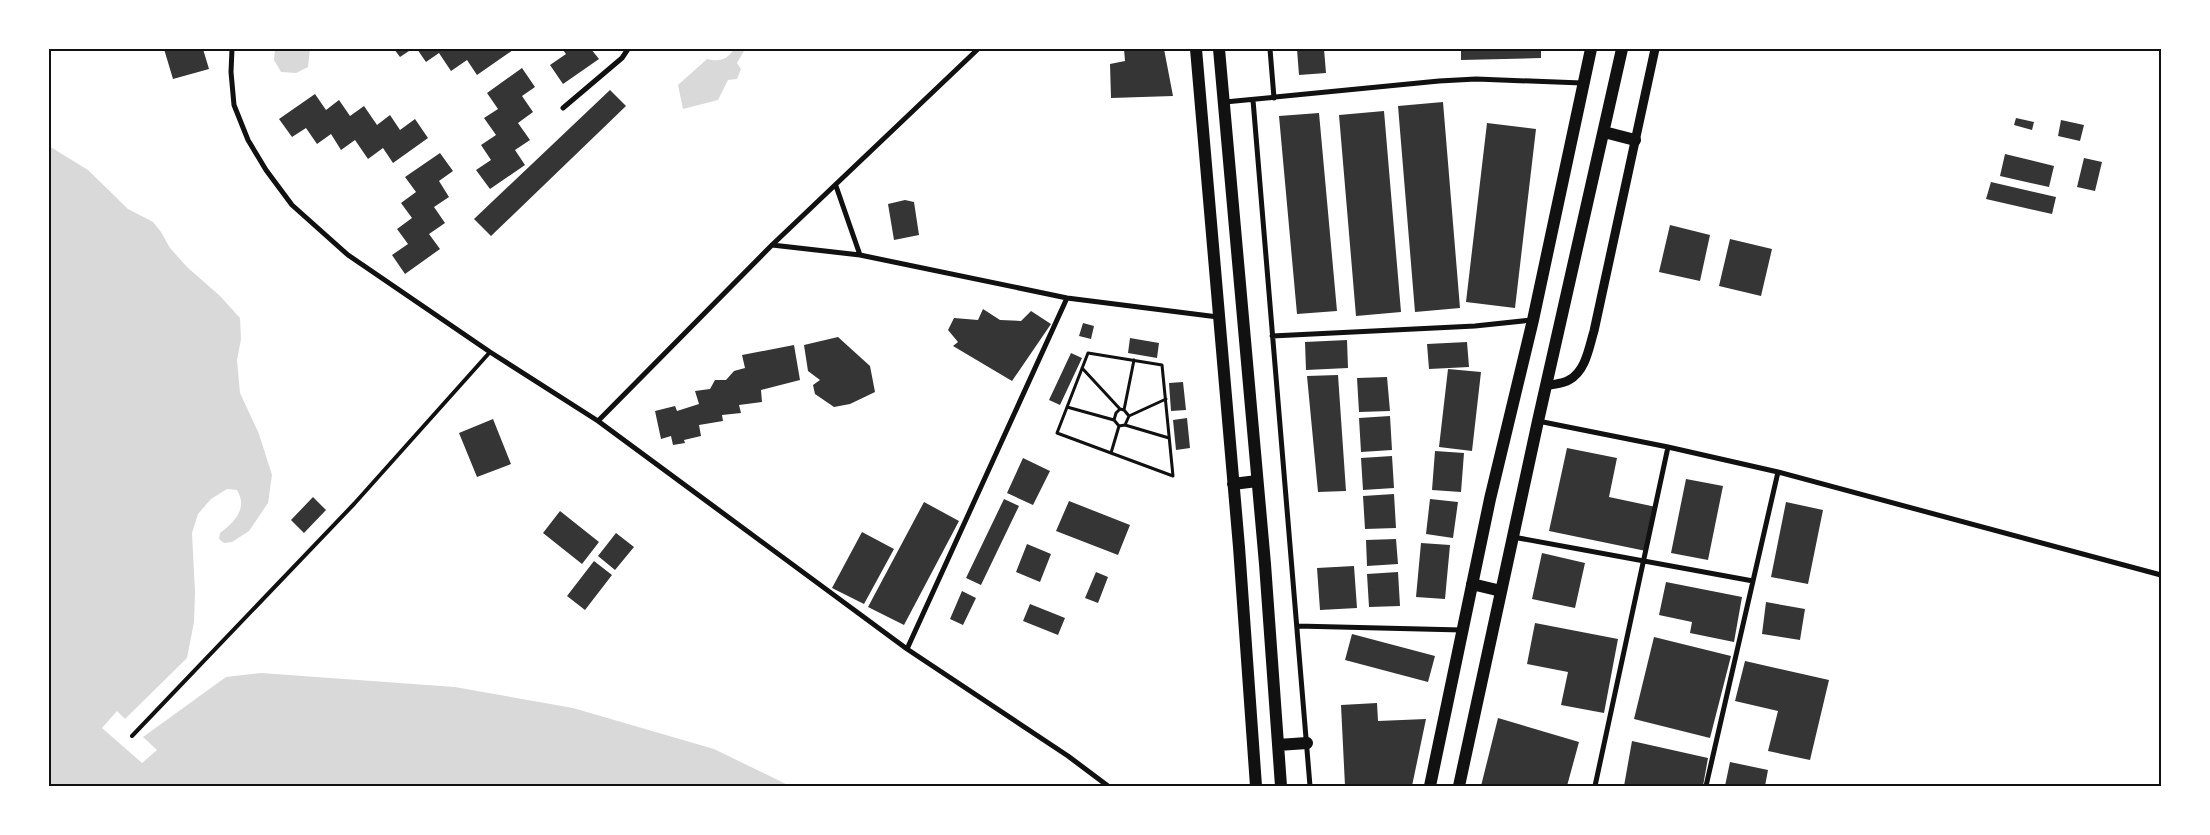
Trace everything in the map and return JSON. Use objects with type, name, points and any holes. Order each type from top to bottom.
[{"type":"main road","points":[[1196,49],[1233,484],[1256,786]]},
{"type":"main road","points":[[1219,49],[1258,481],[1281,786]]},
{"type":"main road","points":[[1430,786],[1490,499],[1533,320],[1591,49]]},
{"type":"main road","points":[[1459,786],[1538,421],[1622,49]]},
{"type":"main road","points":[[1604,132],[1634,140]]},
{"type":"main road","points":[[1233,484],[1258,481]]},
{"type":"main road","points":[[1472,584],[1501,591]]},
{"type":"main road","points":[[1278,746],[1307,743]]},
{"type":"street","points":[[232,49],[231,72],[234,105],[248,140],[266,170],[292,205],[348,255],[490,352],[598,421],[907,649],[1068,756],[1108,786]]},
{"type":"street","points":[[562,108],[622,58],[628,49]]},
{"type":"street","points":[[598,421],[772,245],[978,49]]},
{"type":"street","points":[[1270,49],[1274,98]]},
{"type":"street","points":[[1546,386],[1569,380],[1577,374],[1585,360],[1594,331],[1655,49]]},
{"type":"street","points":[[1224,102],[1438,81],[1476,79],[1583,83]]},
{"type":"street","points":[[1253,100],[1310,786]]},
{"type":"street","points":[[836,186],[860,256]]},
{"type":"street","points":[[772,245],[860,256],[1067,298],[1218,317]]},
{"type":"street","points":[[907,649],[1067,298]]},
{"type":"street","points":[[1272,336],[1475,326],[1533,320]]},
{"type":"street","points":[[1538,421],[1668,447],[1778,472],[2161,575]]},
{"type":"street","points":[[1595,786],[1645,561],[1668,447]]},
{"type":"street","points":[[1706,786],[1778,472]]},
{"type":"street","points":[[1513,537],[1753,581]]},
{"type":"street","points":[[1297,626],[1463,630]]},
{"type":"lane","points":[[132,736],[354,504],[490,352]]},
{"type":"path","points":[[1088,353],[1162,364],[1173,476],[1057,433],[1082,368],[1088,353]]},
{"type":"path","points":[[1114,420],[1116,414],[1122,410],[1134,360]]},
{"type":"path","points":[[1082,368],[1129,416]]},
{"type":"path","points":[[1125,425],[1129,416],[1166,399]]},
{"type":"path","points":[[1067,407],[1114,420],[1119,426]]},
{"type":"path","points":[[1119,426],[1125,425],[1169,438]]},
{"type":"path","points":[[1111,453],[1119,426]]},
{"type":"shaded area","points":[[275,49],[310,49],[308,67],[296,73],[281,72],[274,60]]},
{"type":"shaded area","points":[[734,49],[743,49],[744,51],[737,63],[741,69],[737,79],[728,80],[718,100],[683,109],[678,85],[707,59],[723,59],[729,56]]},
{"type":"shaded area","points":[[49,146],[88,170],[128,209],[153,222],[170,248],[187,267],[220,296],[240,318],[241,339],[237,360],[240,393],[259,434],[272,475],[268,503],[249,531],[232,542],[224,543],[219,539],[220,533],[231,524],[240,509],[241,503],[237,490],[227,489],[211,499],[198,514],[192,533],[195,592],[194,622],[187,658],[125,719],[117,711],[102,728],[142,763],[157,750],[143,737],[226,677],[261,673],[455,687],[573,708],[714,749],[790,786],[49,786]]},
{"type":"building","points":[[164,49],[203,49],[209,69],[173,79]]},
{"type":"building","points":[[394,49],[412,49],[400,57]]},
{"type":"building","points":[[417,49],[513,50],[477,75],[467,60],[451,71],[439,53],[426,62]]},
{"type":"building","points":[[562,49],[591,49],[599,59],[563,84],[550,65],[566,54]]},
{"type":"building","points":[[1124,49],[1164,49],[1173,96],[1111,98],[1110,64],[1125,61]]},
{"type":"building","points":[[1297,49],[1324,49],[1326,73],[1299,75]]},
{"type":"building","points":[[1461,49],[1541,49],[1541,58],[1461,60]]},
{"type":"building","points":[[522,68],[535,87],[522,96],[533,112],[518,123],[530,140],[515,150],[525,165],[490,189],[476,170],[491,160],[481,145],[496,135],[484,118],[498,109],[487,93]]},
{"type":"building","points":[[610,90],[626,106],[491,236],[474,219]]},
{"type":"building","points":[[315,94],[326,110],[339,100],[350,116],[364,106],[377,125],[390,115],[400,130],[415,119],[428,138],[393,163],[383,148],[368,159],[355,140],[341,150],[331,134],[317,144],[306,128],[292,137],[279,119]]},
{"type":"building","points":[[1443,102],[1460,308],[1415,312],[1398,106]]},
{"type":"building","points":[[1384,111],[1401,312],[1356,316],[1339,115]]},
{"type":"building","points":[[1319,113],[1337,311],[1297,314],[1279,116]]},
{"type":"building","points":[[2016,118],[2034,122],[2032,130],[2014,125]]},
{"type":"building","points":[[2061,120],[2084,125],[2080,141],[2058,136]]},
{"type":"building","points":[[1487,123],[1536,129],[1515,308],[1466,302]]},
{"type":"building","points":[[440,153],[453,171],[439,181],[449,197],[434,207],[445,223],[429,234],[440,249],[405,274],[392,255],[408,244],[397,229],[412,218],[401,203],[416,192],[405,177]]},
{"type":"building","points":[[2005,154],[2054,166],[2049,187],[2000,176]]},
{"type":"building","points":[[2084,158],[2102,162],[2095,191],[2077,187]]},
{"type":"building","points":[[1991,182],[2056,197],[2052,214],[1986,199]]},
{"type":"building","points":[[905,200],[914,202],[919,235],[894,240],[888,204]]},
{"type":"building","points":[[1670,225],[1710,235],[1700,281],[1659,272]]},
{"type":"building","points":[[1730,239],[1772,249],[1761,296],[1719,286]]},
{"type":"building","points":[[983,309],[1000,320],[1021,321],[1031,311],[1051,324],[1012,381],[953,346],[958,342],[948,330],[954,318],[978,320]]},
{"type":"building","points":[[1083,323],[1094,326],[1091,339],[1079,336]]},
{"type":"building","points":[[838,337],[870,366],[875,392],[850,404],[834,407],[815,394],[813,385],[820,380],[808,371],[804,345]]},
{"type":"building","points":[[1130,338],[1159,343],[1157,358],[1128,353]]},
{"type":"building","points":[[1347,340],[1348,368],[1306,370],[1305,342]]},
{"type":"building","points":[[1467,342],[1469,367],[1429,369],[1427,344]]},
{"type":"building","points":[[794,345],[800,380],[761,390],[762,402],[739,405],[741,413],[722,415],[723,421],[699,425],[701,436],[684,440],[685,443],[673,445],[671,436],[661,439],[655,411],[675,406],[677,411],[699,404],[695,391],[710,389],[715,380],[726,380],[734,371],[745,368],[742,355]]},
{"type":"building","points":[[1071,353],[1082,358],[1060,405],[1049,400]]},
{"type":"building","points":[[1448,369],[1481,372],[1472,451],[1439,447]]},
{"type":"building","points":[[1338,375],[1346,491],[1318,492],[1307,376]]},
{"type":"building","points":[[1387,377],[1390,411],[1359,412],[1357,378]]},
{"type":"building","points":[[1183,382],[1186,410],[1171,411],[1169,383]]},
{"type":"building","points":[[1390,416],[1392,450],[1361,452],[1359,418]]},
{"type":"building","points":[[1187,418],[1190,448],[1176,450],[1173,420]]},
{"type":"building","points":[[493,419],[511,464],[477,477],[459,433]]},
{"type":"building","points":[[1567,448],[1617,458],[1609,497],[1656,507],[1646,551],[1549,531]]},
{"type":"building","points":[[1435,451],[1464,453],[1461,492],[1432,490]]},
{"type":"building","points":[[1392,456],[1394,488],[1363,490],[1361,458]]},
{"type":"building","points":[[1023,458],[1050,471],[1033,505],[1007,493]]},
{"type":"building","points":[[1686,479],[1723,486],[1708,560],[1671,553]]},
{"type":"building","points":[[1394,494],[1396,528],[1365,529],[1363,496]]},
{"type":"building","points":[[313,497],[326,510],[304,533],[291,520]]},
{"type":"building","points":[[1004,499],[1019,506],[981,585],[966,578]]},
{"type":"building","points":[[1430,499],[1458,502],[1453,538],[1426,534]]},
{"type":"building","points":[[1069,501],[1130,525],[1118,555],[1056,531]]},
{"type":"building","points":[[924,502],[959,521],[904,625],[868,607]]},
{"type":"building","points":[[1786,502],[1823,510],[1808,584],[1771,577]]},
{"type":"building","points":[[560,511],[599,542],[582,564],[543,533]]},
{"type":"building","points":[[862,532],[894,549],[864,604],[832,588]]},
{"type":"building","points":[[616,533],[634,547],[615,570],[598,556]]},
{"type":"building","points":[[1396,539],[1398,564],[1367,566],[1366,540]]},
{"type":"building","points":[[1421,543],[1450,545],[1445,599],[1416,597]]},
{"type":"building","points":[[1027,544],[1051,554],[1040,582],[1016,572]]},
{"type":"building","points":[[1542,553],[1585,563],[1575,608],[1532,599]]},
{"type":"building","points":[[594,561],[612,575],[585,610],[567,596]]},
{"type":"building","points":[[1354,566],[1357,608],[1320,610],[1317,568]]},
{"type":"building","points":[[1096,572],[1108,577],[1098,603],[1085,598]]},
{"type":"building","points":[[1398,572],[1400,606],[1369,607],[1367,574]]},
{"type":"building","points":[[1666,582],[1742,597],[1734,642],[1690,633],[1692,622],[1659,615]]},
{"type":"building","points":[[962,591],[976,598],[963,625],[950,619]]},
{"type":"building","points":[[1766,602],[1805,609],[1800,640],[1762,634]]},
{"type":"building","points":[[1030,604],[1065,618],[1058,635],[1023,621]]},
{"type":"building","points":[[1535,623],[1618,639],[1604,713],[1561,705],[1568,672],[1527,664]]},
{"type":"building","points":[[1352,634],[1435,656],[1428,682],[1345,660]]},
{"type":"building","points":[[1654,637],[1731,656],[1710,738],[1634,719]]},
{"type":"building","points":[[1745,661],[1829,680],[1810,760],[1768,751],[1778,711],[1735,701]]},
{"type":"building","points":[[1377,703],[1378,721],[1426,719],[1412,786],[1345,786],[1341,705]]},
{"type":"building","points":[[1498,718],[1579,742],[1567,786],[1481,786]]},
{"type":"building","points":[[1632,741],[1708,758],[1703,786],[1624,786]]},
{"type":"building","points":[[1730,762],[1768,770],[1765,786],[1725,786]]}]
